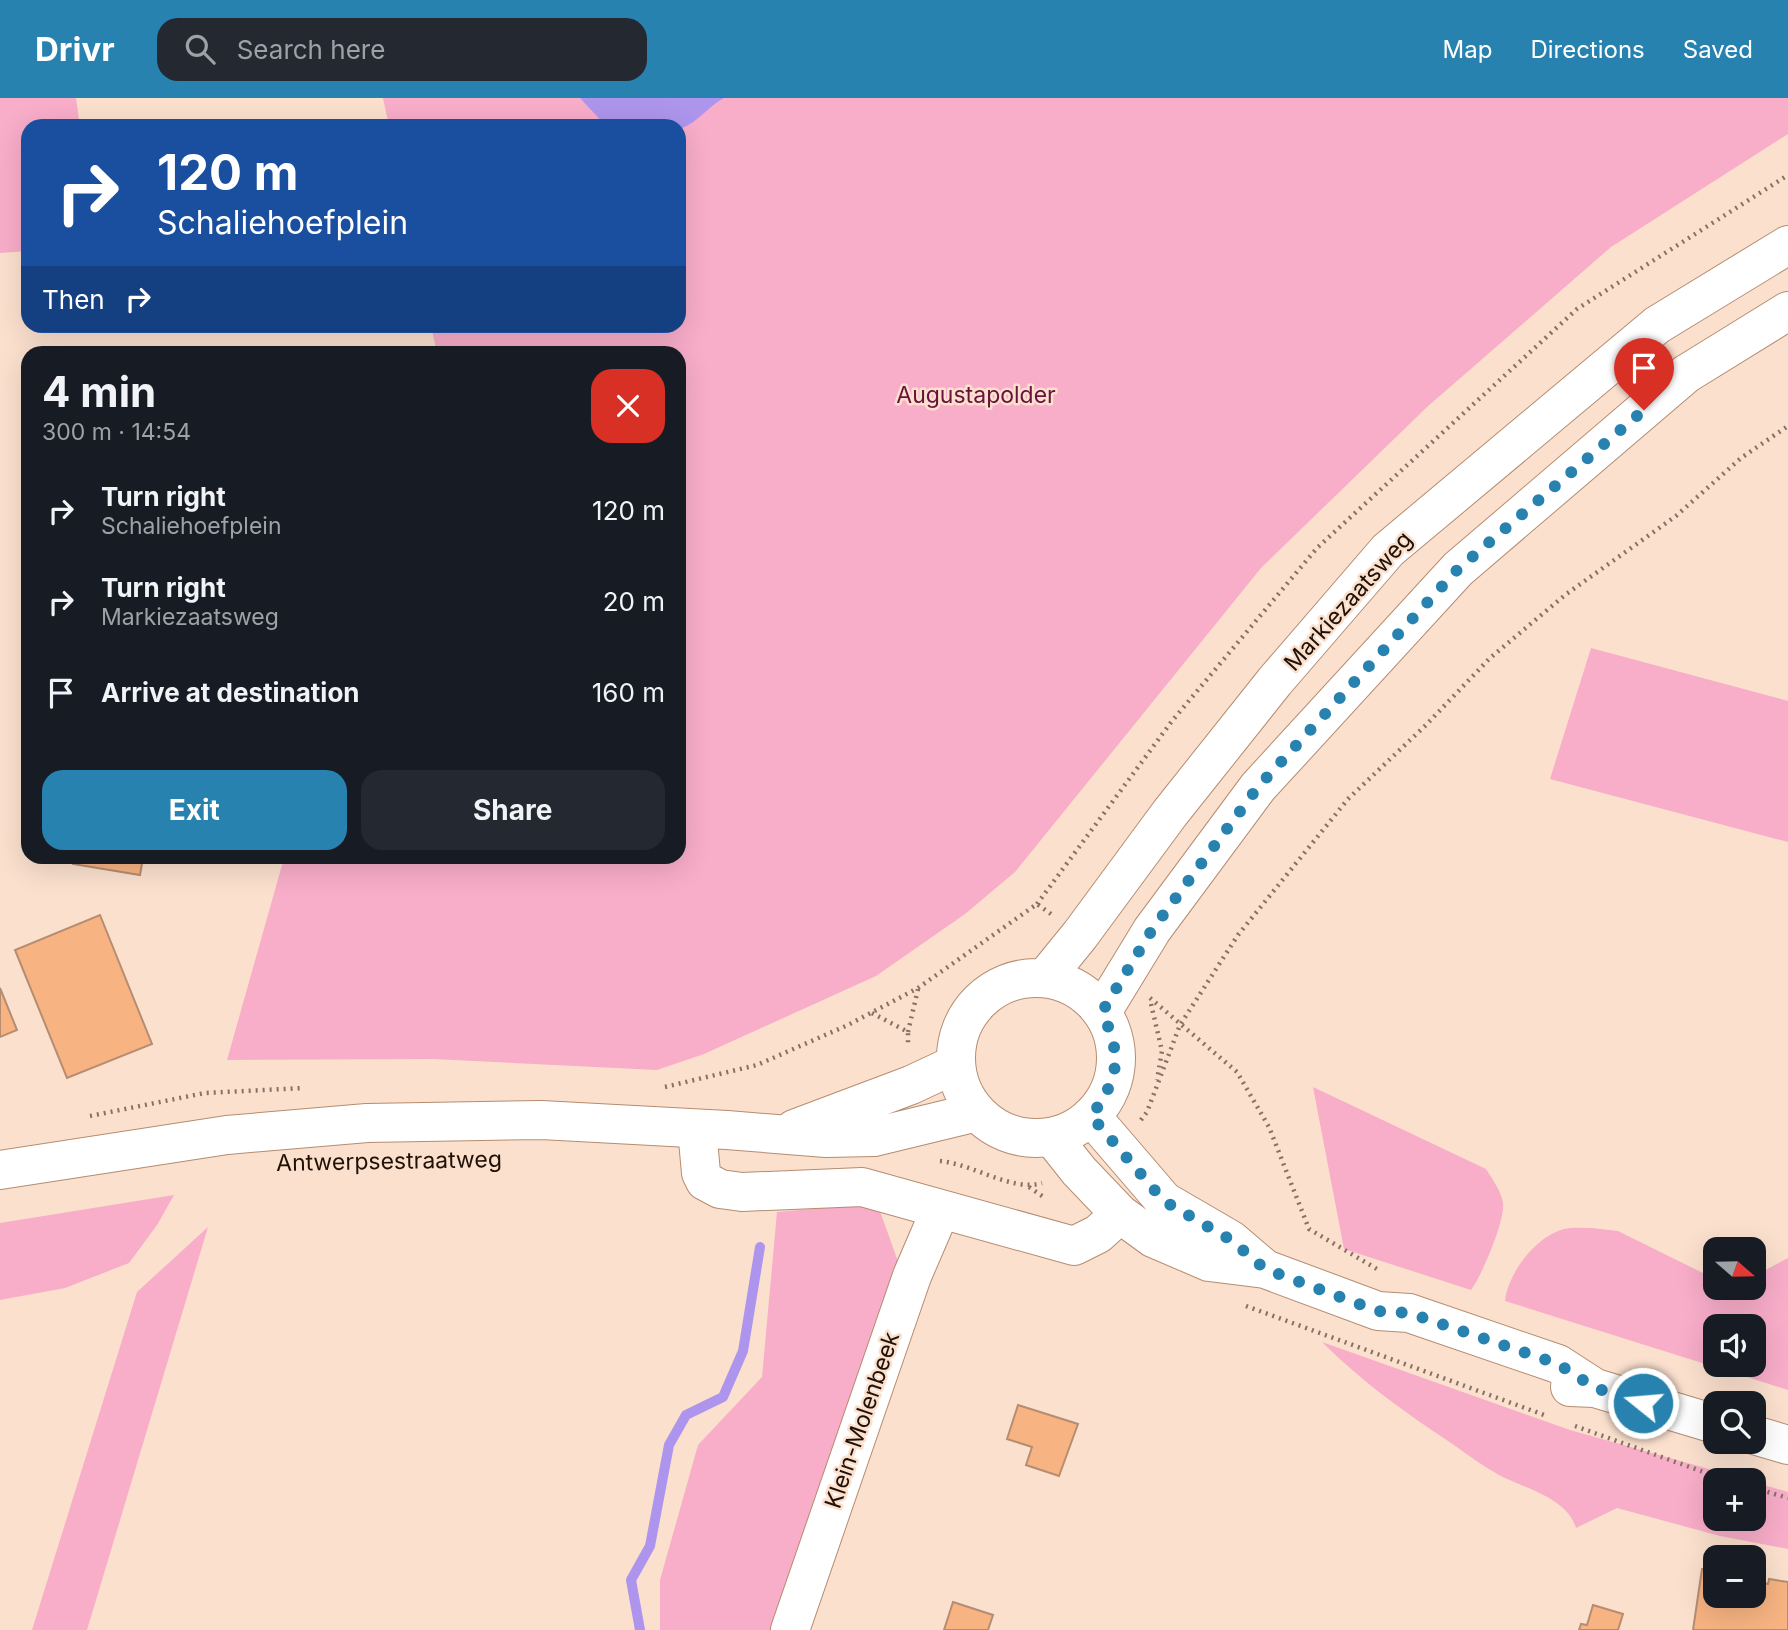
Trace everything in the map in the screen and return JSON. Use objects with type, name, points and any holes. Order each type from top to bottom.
[{"type":"main road","name":"Markiezaatsweg","points":[[1045,978],[1275,681],[1388,550],[1657,325],[1788,245]]},
{"type":"main road","points":[[1102,1012],[1152,930],[1258,787],[1458,569],[1686,374],[1788,311]]},
{"type":"main road","points":[[1045,978],[1068,984],[1087,995],[1102,1012],[1114,1038],[1116,1066],[1108,1093],[1091,1116],[1073,1129],[1052,1137],[1031,1138],[1011,1134],[992,1126],[977,1112],[962,1090],[956,1064],[959,1036],[971,1011],[991,991],[1017,980],[1045,978]]},
{"type":"main road","name":"Antwerpsestraatweg","points":[[779,1134],[911,1085],[956,1064]]},
{"type":"main road","name":"Antwerpsestraatweg","points":[[0,1170],[227,1135],[367,1123],[541,1120],[826,1138],[874,1137],[977,1112]]},
{"type":"main road","points":[[1091,1116],[1164,1201],[1231,1240],[1265,1269]]},
{"type":"main road","points":[[697,1129],[701,1173],[705,1181],[720,1189],[742,1192],[862,1187],[887,1192],[940,1211],[1074,1246],[1098,1234],[1120,1214]]},
{"type":"main road","points":[[1052,1137],[1079,1171],[1120,1214],[1153,1238],[1209,1262],[1265,1269],[1378,1311],[1409,1313],[1558,1364],[1595,1388],[1703,1420]]},
{"type":"main road","name":"Klein-Molenbeek","points":[[790,1630],[912,1276],[940,1211]]},
{"type":"main road","points":[[1766,1439],[1788,1445]]},
{"type":"path","points":[[1309,1229],[1269,1127],[1237,1072],[1180,1025],[1238,934],[1348,799],[1490,658],[1565,595],[1676,516],[1741,458],[1788,426]]},
{"type":"path","points":[[908,1032],[918,988]]},
{"type":"path","points":[[1149,997],[1158,1023],[1162,1051],[1155,1092]]},
{"type":"path","points":[[757,1065],[871,1012]]},
{"type":"path","points":[[929,1161],[954,1163]]},
{"type":"path","points":[[1766,1492],[1788,1498]]},
{"type":"green space","points":[[0,98],[76,98],[79,119],[21,119],[21,252],[0,253]]},
{"type":"green space","name":"Augustapolder","points":[[383,98],[1788,98],[1788,134],[1611,247],[1427,407],[1261,568],[1015,872],[965,914],[876,976],[704,1054],[657,1070],[434,1059],[227,1060],[282,864],[686,864],[686,346],[435,346],[433,333],[686,333],[686,119],[388,119]]},
{"type":"green space","points":[[1591,648],[1788,701],[1788,842],[1550,779]]},
{"type":"green space","points":[[1313,1087],[1486,1169],[1500,1194],[1503,1211],[1492,1248],[1471,1290],[1344,1249]]},
{"type":"green space","points":[[174,1195],[157,1225],[129,1263],[65,1288],[0,1300],[0,1223]]},
{"type":"green space","points":[[877,1203],[900,1267],[780,1630],[660,1630],[660,1580],[698,1445],[762,1377],[777,1212]]},
{"type":"green space","points":[[208,1227],[87,1630],[32,1630],[137,1292]]},
{"type":"green space","points":[[1574,1228],[1618,1231],[1703,1273],[1703,1300],[1766,1300],[1766,1270],[1788,1258],[1788,1390],[1747,1377],[1766,1377],[1766,1314],[1703,1314],[1703,1363],[1505,1301],[1512,1279],[1534,1247],[1554,1233]]},
{"type":"green space","points":[[1322,1342],[1570,1430],[1705,1468],[1703,1468],[1703,1531],[1766,1531],[1766,1486],[1788,1492],[1788,1549],[1720,1536],[1617,1508],[1576,1528],[1564,1509],[1554,1501],[1499,1475],[1385,1397]]},
{"type":"shaded area","points":[[580,98],[724,98],[686,126],[686,119],[600,119]]},
{"type":"building","points":[[73,864],[142,864],[140,875]]},
{"type":"building","points":[[100,915],[152,1044],[67,1078],[15,950]]},
{"type":"building","points":[[0,988],[17,1030],[0,1037]]},
{"type":"building","points":[[1018,1405],[1078,1424],[1059,1476],[1026,1465],[1032,1447],[1007,1439]]},
{"type":"building","points":[[1702,1569],[1703,1608],[1766,1608],[1766,1584],[1769,1579],[1788,1582],[1788,1630],[1693,1630]]},
{"type":"building","points":[[953,1602],[993,1615],[988,1630],[944,1630]]},
{"type":"building","points":[[1593,1605],[1623,1614],[1618,1630],[1579,1630],[1581,1624],[1587,1625]]},
{"type":"waterway","points":[[640,1630],[631,1580],[650,1546],[669,1445],[686,1415],[723,1397],[743,1351],[760,1247]]},
{"type":"route","points":[[1643,1403],[1595,1388],[1558,1364],[1409,1313],[1378,1311],[1265,1269],[1231,1240],[1164,1201],[1091,1116],[1108,1093],[1116,1066],[1114,1038],[1102,1012],[1152,930],[1258,787],[1458,569],[1644,410]]}]
